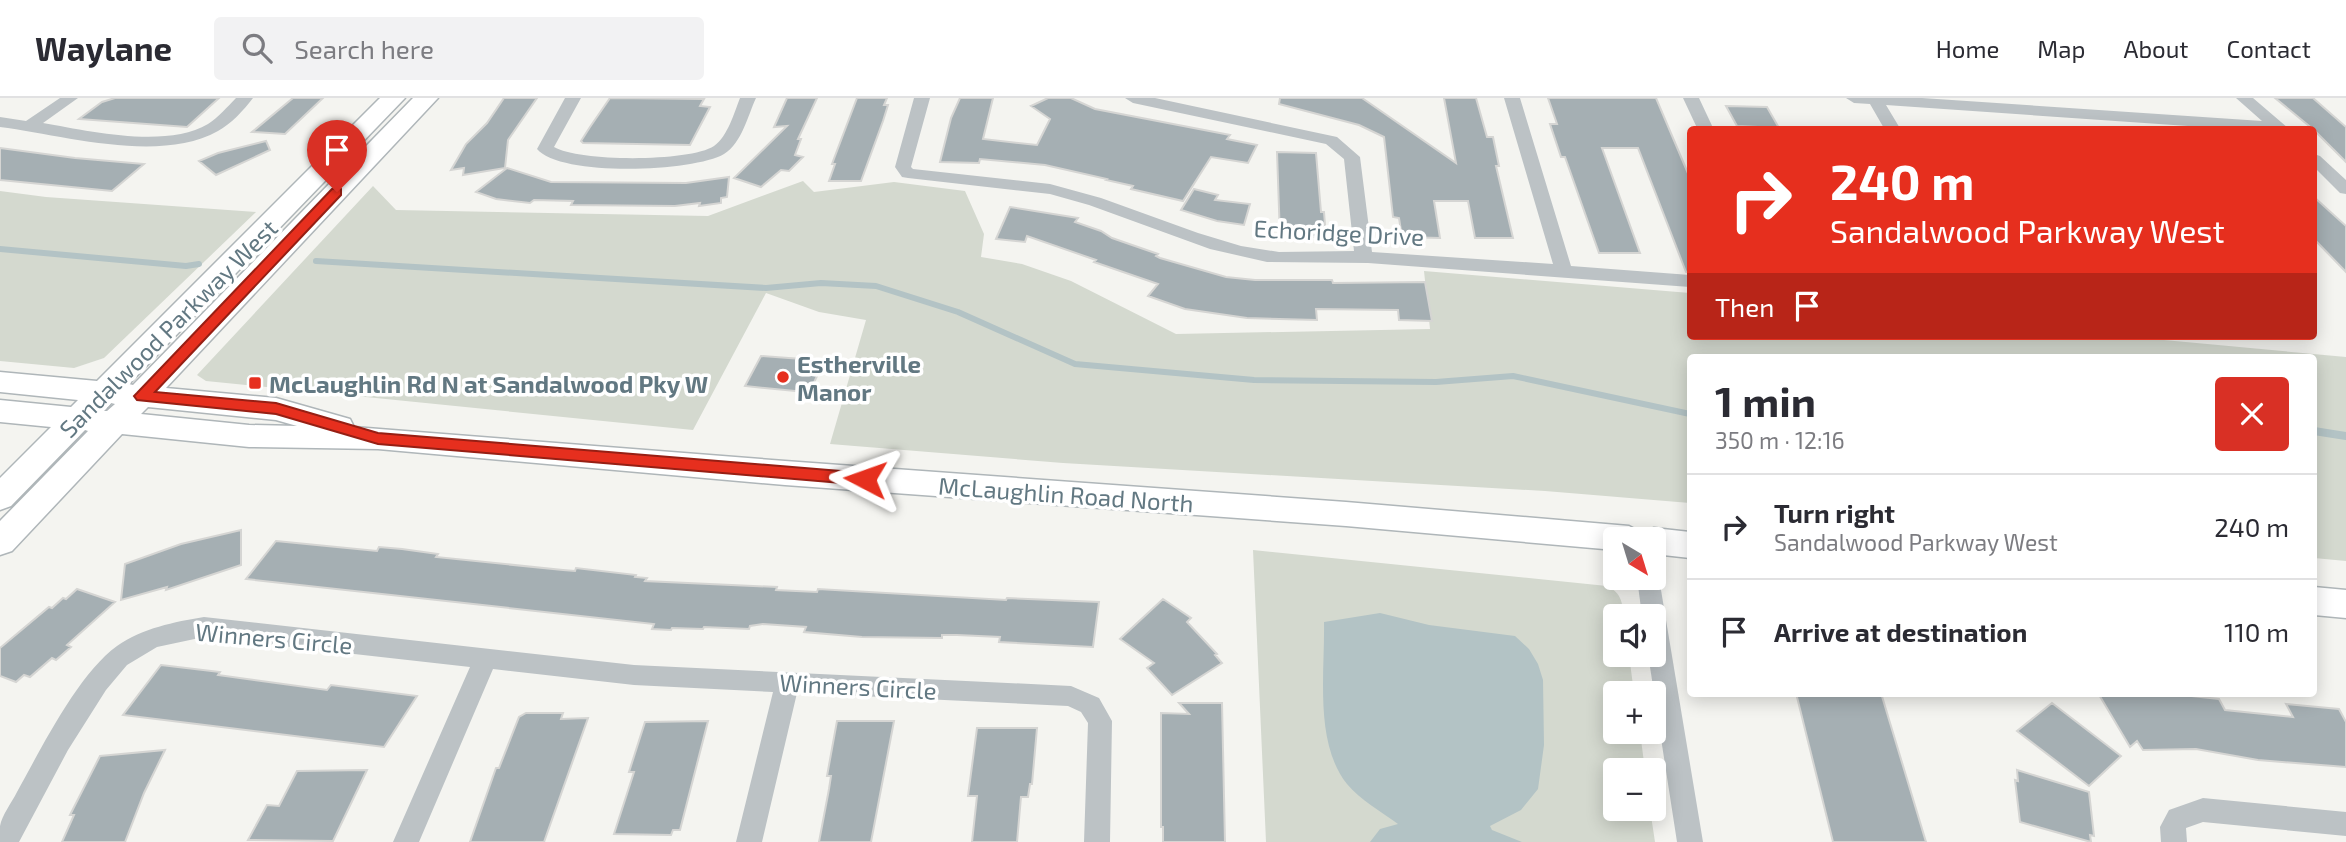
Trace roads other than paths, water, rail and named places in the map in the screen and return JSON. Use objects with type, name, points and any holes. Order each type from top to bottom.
[{"type":"main road","name":"Sandalwood Parkway West","points":[[0,498],[393,98]]},
{"type":"main road","name":"Sandalwood Parkway West","points":[[0,542],[426,98]]},
{"type":"main road","name":"McLaughlin Road North","points":[[0,382],[276,409],[378,438]]},
{"type":"main road","name":"McLaughlin Road North","points":[[0,411],[248,436],[378,438],[772,472],[1346,514],[1603,537]]},
{"type":"main road","points":[[1666,542],[1687,545]]},
{"type":"main road","points":[[2317,601],[2346,604]]},
{"type":"street","points":[[30,125],[70,98]]},
{"type":"street","points":[[0,122],[142,142],[177,140],[211,130],[244,98]]},
{"type":"street","points":[[573,98],[545,149],[548,154],[562,158],[621,162],[691,160],[712,154],[721,149],[728,139],[748,98]]},
{"type":"street","name":"Echoridge Drive","points":[[922,98],[903,167],[908,173],[940,180],[1026,184],[1068,193],[1120,209],[1192,239],[1268,256],[1364,257],[1687,281]]},
{"type":"street","points":[[1133,98],[1331,140],[1352,157],[1364,257]]},
{"type":"street","points":[[1511,98],[1564,271]]},
{"type":"street","points":[[1691,98],[1704,126]]},
{"type":"street","points":[[1854,98],[2253,126]]},
{"type":"street","points":[[2244,98],[2278,126]]},
{"type":"street","points":[[1875,99],[1891,126]]},
{"type":"street","points":[[2078,113],[2089,126]]},
{"type":"street","points":[[2317,162],[2346,189]]},
{"type":"street","points":[[1650,590],[1690,842]]},
{"type":"street","name":"Winners Circle","points":[[5,842],[48,761],[98,681],[119,658],[142,643],[171,631],[204,627],[634,675],[1058,695],[1083,700],[1097,712],[1102,732],[1097,842]]},
{"type":"street","points":[[406,842],[485,660]]},
{"type":"street","points":[[749,842],[787,683]]},
{"type":"street","points":[[2174,842],[2172,831],[2175,821],[2185,813],[2203,810],[2346,824]]},
{"type":"waterway","points":[[0,249],[186,266],[199,264]]},
{"type":"waterway","points":[[316,261],[766,288],[821,283],[876,286],[958,312],[1075,364],[1254,380],[1436,382],[1513,376],[1687,413]]},
{"type":"waterway","points":[[2317,431],[2346,436]]},
{"type":"place","name":"Estherville Manor","points":[[783,377]]},
{"type":"place","name":"McLaughlin Rd N at Sandalwood Pky W","points":[[255,383]]}]
